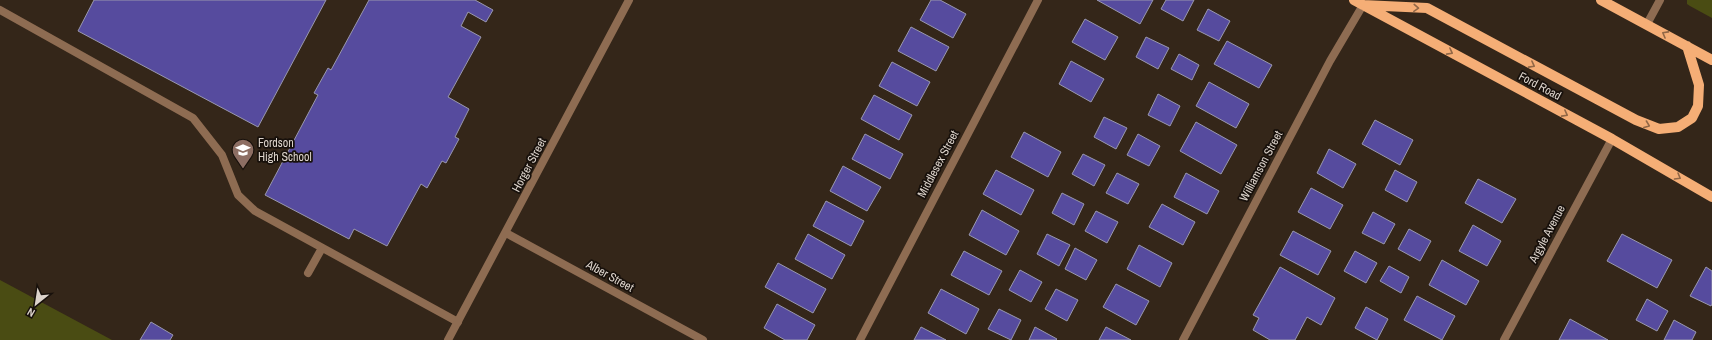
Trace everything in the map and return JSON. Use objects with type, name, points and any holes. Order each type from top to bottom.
[{"type":"main road","points":[[1601,0],[1712,60]]},
{"type":"main road","points":[[1359,2],[1427,8],[1636,120],[1659,129],[1678,127],[1692,118],[1698,106],[1699,85],[1686,46]]},
{"type":"main road","name":"Ford Road","points":[[1359,2],[1612,139],[1712,197]]},
{"type":"street","name":"Horger Street","points":[[448,340],[629,0]]},
{"type":"street","name":"Middlesex Street","points":[[860,340],[1038,0]]},
{"type":"street","points":[[1647,24],[1660,0]]},
{"type":"street","name":"Williamson Street","points":[[1182,340],[1330,61],[1359,2]]},
{"type":"street","points":[[0,10],[192,118],[222,155],[238,195],[255,211],[458,322]]},
{"type":"street","name":"Argyle Avenue","points":[[1504,340],[1612,139]]},
{"type":"street","name":"Alber Street","points":[[506,233],[703,340]]},
{"type":"street","points":[[308,273],[322,248]]},
{"type":"shaded area","points":[[1687,0],[1712,0],[1712,18],[1687,4]]},
{"type":"shaded area","points":[[0,280],[112,340],[0,340]]},
{"type":"building","points":[[94,0],[326,0],[258,127],[78,31]]},
{"type":"building","points":[[369,0],[475,0],[493,10],[486,22],[468,12],[461,26],[481,37],[448,97],[469,109],[455,137],[459,139],[446,163],[442,161],[427,188],[421,184],[387,246],[354,229],[349,239],[265,195],[318,95],[314,93],[328,68],[331,70]]},
{"type":"building","points":[[931,0],[940,0],[966,14],[953,38],[920,20]]},
{"type":"building","points":[[1097,0],[1153,0],[1140,24]]},
{"type":"building","points":[[1166,0],[1194,0],[1183,21],[1161,9]]},
{"type":"building","points":[[1208,9],[1230,21],[1219,41],[1197,30]]},
{"type":"building","points":[[1085,19],[1118,37],[1105,60],[1072,42]]},
{"type":"building","points":[[911,27],[949,47],[936,71],[898,51]]},
{"type":"building","points":[[1146,37],[1169,48],[1158,69],[1136,57]]},
{"type":"building","points":[[1227,41],[1272,65],[1259,88],[1214,64]]},
{"type":"building","points":[[1179,54],[1199,65],[1192,80],[1171,69]]},
{"type":"building","points":[[1071,61],[1104,79],[1091,102],[1059,84]]},
{"type":"building","points":[[892,62],[930,82],[917,106],[879,86]]},
{"type":"building","points":[[1209,82],[1249,104],[1236,128],[1196,106]]},
{"type":"building","points":[[1158,94],[1180,106],[1170,126],[1148,115]]},
{"type":"building","points":[[874,95],[912,115],[899,140],[861,119]]},
{"type":"building","points":[[1104,117],[1127,128],[1116,149],[1094,137]]},
{"type":"building","points":[[1375,120],[1413,140],[1400,165],[1362,144]]},
{"type":"building","points":[[1196,122],[1237,145],[1221,174],[1180,151]]},
{"type":"building","points":[[1024,132],[1061,152],[1048,177],[1011,157]]},
{"type":"building","points":[[865,134],[903,154],[890,179],[852,159]]},
{"type":"building","points":[[1138,134],[1160,146],[1149,166],[1127,155]]},
{"type":"building","points":[[1329,149],[1356,164],[1343,188],[1317,173]]},
{"type":"building","points":[[1083,154],[1105,165],[1094,186],[1072,174]]},
{"type":"building","points":[[843,166],[881,187],[867,211],[830,191]]},
{"type":"building","points":[[996,170],[1034,190],[1021,215],[983,194]]},
{"type":"building","points":[[1395,170],[1417,182],[1407,202],[1385,190]]},
{"type":"building","points":[[1117,173],[1139,184],[1128,204],[1106,193]]},
{"type":"building","points":[[1186,173],[1219,191],[1207,214],[1174,197]]},
{"type":"building","points":[[1478,179],[1516,199],[1502,223],[1465,203]]},
{"type":"building","points":[[1311,188],[1343,205],[1330,229],[1298,212]]},
{"type":"building","points":[[1062,193],[1084,204],[1074,225],[1052,213]]},
{"type":"building","points":[[826,201],[864,221],[851,246],[813,226]]},
{"type":"building","points":[[1162,204],[1195,222],[1183,245],[1149,227]]},
{"type":"building","points":[[982,210],[1019,231],[1006,255],[969,235]]},
{"type":"building","points":[[1096,211],[1118,222],[1107,243],[1085,231]]},
{"type":"building","points":[[1373,212],[1395,224],[1384,244],[1362,233]]},
{"type":"building","points":[[1473,225],[1501,241],[1487,266],[1459,251]]},
{"type":"building","points":[[1409,229],[1431,241],[1420,261],[1398,249]]},
{"type":"building","points":[[1293,231],[1331,251],[1318,275],[1280,255]]},
{"type":"building","points":[[808,234],[845,255],[832,279],[795,259]]},
{"type":"building","points":[[1047,234],[1070,245],[1059,266],[1037,254]]},
{"type":"building","points":[[1622,234],[1672,260],[1657,288],[1607,261]]},
{"type":"building","points":[[1139,245],[1172,263],[1160,287],[1127,269]]},
{"type":"building","points":[[1075,248],[1097,260],[1086,280],[1065,269]]},
{"type":"building","points":[[964,251],[1002,271],[989,295],[951,275]]},
{"type":"building","points":[[1355,251],[1377,263],[1366,283],[1344,271]]},
{"type":"building","points":[[1442,260],[1479,281],[1466,305],[1429,285]]},
{"type":"building","points":[[778,263],[826,289],[813,313],[765,287]]},
{"type":"building","points":[[1389,266],[1409,277],[1401,293],[1380,281]]},
{"type":"building","points":[[1280,267],[1335,298],[1321,325],[1307,317],[1295,340],[1270,340],[1253,330],[1259,318],[1253,315]]},
{"type":"building","points":[[1706,267],[1712,271],[1711,306],[1690,296]]},
{"type":"building","points":[[1020,270],[1042,282],[1031,302],[1009,290]]},
{"type":"building","points":[[1116,284],[1149,301],[1136,325],[1103,307]]},
{"type":"building","points":[[941,289],[979,309],[966,334],[928,313]]},
{"type":"building","points":[[1056,289],[1078,300],[1067,321],[1045,309]]},
{"type":"building","points":[[1417,296],[1455,316],[1442,340],[1404,320]]},
{"type":"building","points":[[1647,299],[1668,311],[1657,331],[1636,320]]},
{"type":"building","points":[[777,304],[815,325],[807,340],[785,340],[764,328]]},
{"type":"building","points":[[1366,307],[1388,319],[1377,340],[1355,328]]},
{"type":"building","points":[[999,309],[1021,320],[1011,340],[988,329]]},
{"type":"building","points":[[1570,319],[1608,340],[1559,340]]},
{"type":"building","points":[[1674,320],[1696,332],[1692,340],[1664,340]]},
{"type":"building","points":[[151,322],[173,335],[170,340],[140,340]]},
{"type":"building","points":[[921,327],[946,340],[914,340]]},
{"type":"building","points":[[1035,327],[1057,339],[1029,340]]},
{"type":"building","points":[[1106,327],[1131,340],[1099,340]]},
{"type":"place","name":"Fordson High School","points":[[243,170]]}]
